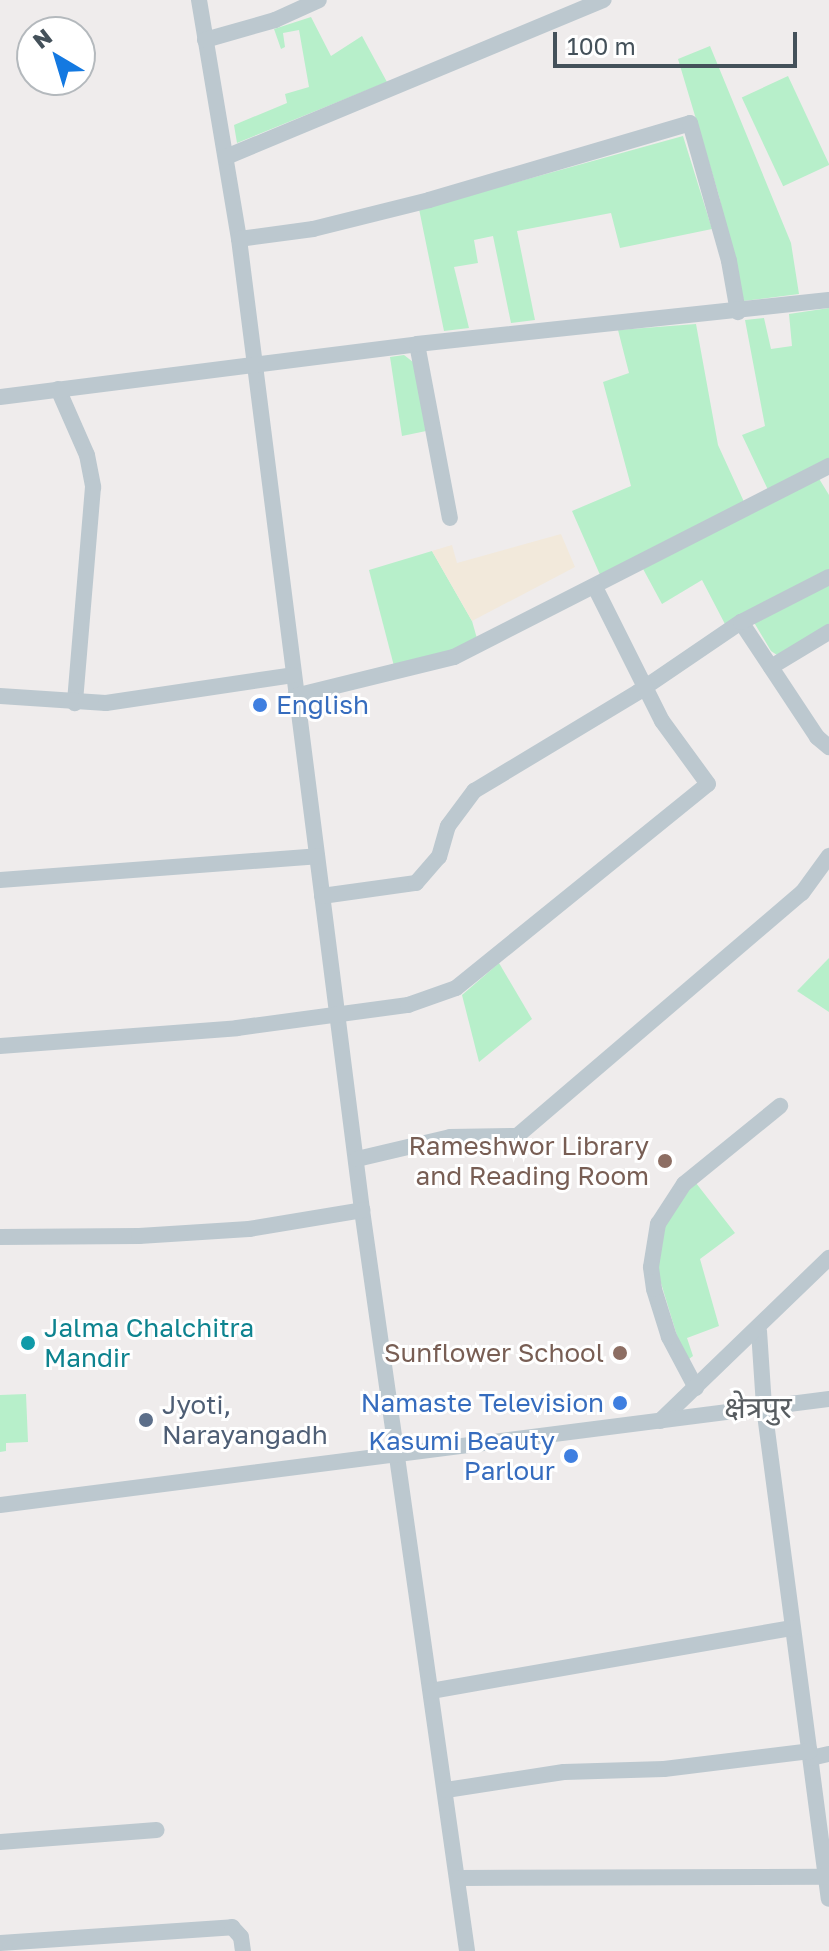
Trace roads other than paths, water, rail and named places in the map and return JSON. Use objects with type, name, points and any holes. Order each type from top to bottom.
[{"type":"street","points":[[199,0],[239,239],[252,365],[362,1210],[467,1951]]},
{"type":"street","points":[[205,40],[275,20],[319,0]]},
{"type":"street","points":[[226,157],[604,0]]},
{"type":"street","points":[[239,239],[313,229],[429,200],[690,123],[729,261],[738,312]]},
{"type":"street","points":[[0,397],[417,344],[829,300]]},
{"type":"street","points":[[417,344],[450,518]]},
{"type":"street","points":[[58,389],[87,455],[93,487],[75,703]]},
{"type":"street","points":[[295,696],[454,657],[596,589],[829,466]]},
{"type":"street","points":[[322,896],[416,883],[439,857],[448,826],[465,798],[741,622],[829,577]]},
{"type":"street","points":[[0,1046],[237,1028],[420,1002],[456,988],[708,784],[662,721],[596,589]]},
{"type":"street","points":[[741,622],[829,747]]},
{"type":"street","points":[[771,667],[829,632]]},
{"type":"street","points":[[0,696],[75,703],[293,675]]},
{"type":"street","points":[[0,880],[317,856]]},
{"type":"street","points":[[357,1159],[450,1137],[517,1136],[802,893],[829,856]]},
{"type":"street","points":[[696,1388],[669,1337],[654,1289],[651,1267],[658,1224],[684,1184],[780,1106]]},
{"type":"street","points":[[0,1237],[139,1236],[249,1229],[362,1210]]},
{"type":"street","points":[[660,1421],[759,1331],[829,1258]]},
{"type":"street","points":[[759,1331],[764,1407],[810,1755],[826,1844],[829,1899]]},
{"type":"street","points":[[0,1505],[829,1399]]},
{"type":"street","points":[[431,1691],[793,1628]]},
{"type":"street","points":[[446,1790],[564,1772],[664,1769],[829,1754]]},
{"type":"street","points":[[0,1842],[157,1830]]},
{"type":"street","points":[[459,1878],[826,1877]]},
{"type":"street","points":[[0,1943],[232,1927],[241,1937],[243,1951]]},
{"type":"place","name":"English","points":[[260,705]]},
{"type":"place","name":"Rameshwor Library and Reading Room","points":[[665,1161]]},
{"type":"place","name":"Jalma Chalchitra Mandir","points":[[28,1343]]},
{"type":"place","name":"Sunflower School","points":[[620,1353]]},
{"type":"place","name":"Namaste Television","points":[[620,1403]]},
{"type":"place","name":"Jyoti, Narayangadh","points":[[146,1420]]},
{"type":"place","name":"Kasumi Beauty Parlour","points":[[571,1456]]},
{"type":"district","name":"क्षेत्रपुर","points":[[758,1407]]}]
